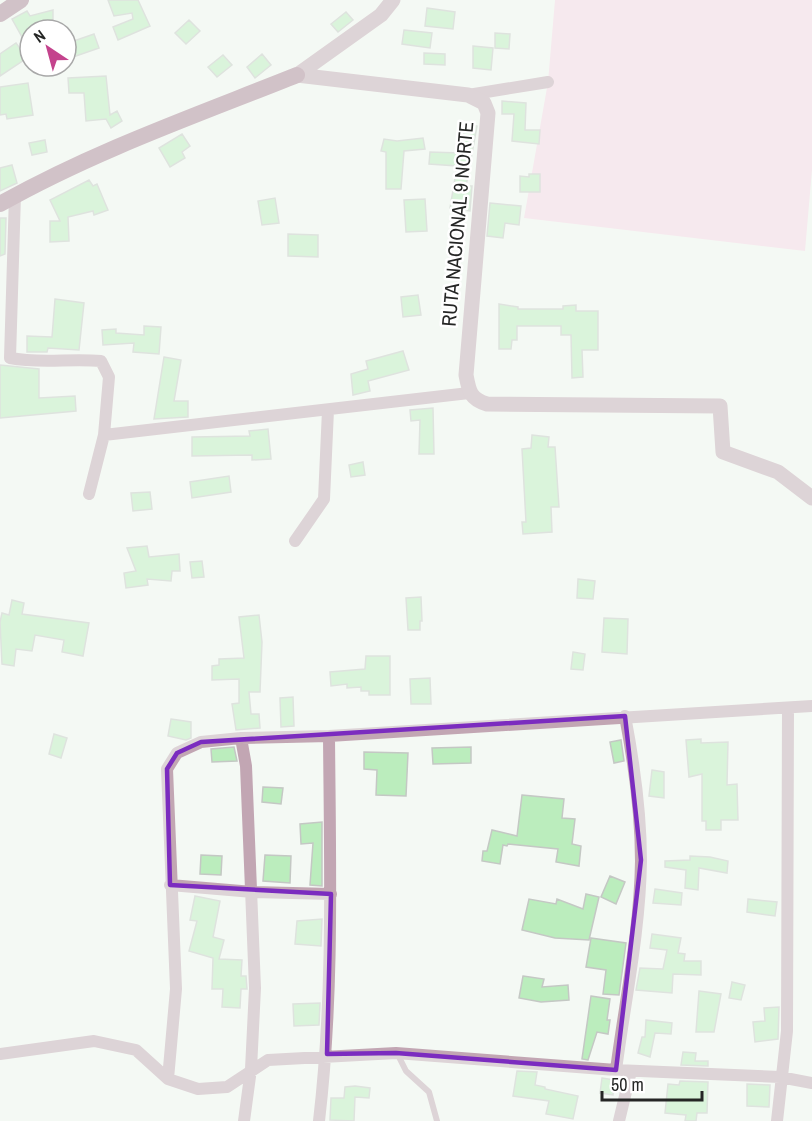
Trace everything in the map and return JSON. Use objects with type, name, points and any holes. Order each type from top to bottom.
[{"type":"main road","points":[[0,14],[21,0]]},
{"type":"main road","name":"RUTA NACIONAL 9 NORTE","points":[[0,204],[15,195],[207,109],[297,75]]},
{"type":"street","points":[[297,75],[381,15],[393,0]]},
{"type":"street","name":"RUTA NACIONAL 9 NORTE","points":[[297,75],[468,95],[484,103],[488,113],[466,375],[469,393]]},
{"type":"street","points":[[468,95],[548,82]]},
{"type":"street","points":[[15,195],[10,358],[34,362],[79,359],[101,361],[109,377],[104,435],[90,494]]},
{"type":"street","points":[[104,435],[469,393],[476,400],[487,404],[720,406],[723,452],[778,472],[812,498]]},
{"type":"street","points":[[295,542],[324,499],[328,410]]},
{"type":"street","points":[[168,1079],[176,989],[167,769],[177,753],[201,742],[241,738],[329,736],[812,706]]},
{"type":"street","points":[[777,1121],[780,1077],[787,1031],[788,708]]},
{"type":"street","points":[[616,1070],[639,898],[641,860],[633,760],[625,716]]},
{"type":"street","points":[[319,1121],[327,1054],[331,894],[329,736]]},
{"type":"street","points":[[241,738],[246,766],[253,892],[255,988],[251,1069],[244,1121]]},
{"type":"street","points":[[170,885],[253,892],[331,894]]},
{"type":"street","points":[[0,1054],[94,1041],[136,1050],[168,1079],[198,1089],[227,1087],[251,1069],[268,1060],[327,1054],[396,1053],[631,1071],[780,1077],[812,1083]]},
{"type":"street","points":[[619,1121],[631,1071]]},
{"type":"lane","points":[[396,1053],[406,1071],[429,1092],[437,1121]]},
{"type":"highlighted area","points":[[625,716],[641,860],[616,1070],[396,1053],[327,1054],[331,894],[170,885],[167,769],[177,753],[201,742]]},
{"type":"shaded area","points":[[555,0],[812,0],[812,170],[805,251],[524,218],[548,82]]},
{"type":"building","points":[[108,0],[138,0],[150,26],[118,40],[113,27],[133,19],[132,13],[114,16]]},
{"type":"building","points":[[427,8],[455,12],[453,29],[425,26]]},
{"type":"building","points":[[53,10],[53,18],[18,18],[18,30],[12,19],[27,11],[30,16]]},
{"type":"building","points":[[346,12],[353,20],[338,32],[331,24]]},
{"type":"building","points":[[189,20],[200,31],[186,44],[175,33]]},
{"type":"building","points":[[404,30],[432,33],[430,48],[402,44]]},
{"type":"building","points":[[495,33],[510,34],[509,49],[495,48]]},
{"type":"building","points":[[94,34],[99,48],[78,55],[78,40]]},
{"type":"building","points":[[16,43],[18,46],[18,64],[0,76],[0,54]]},
{"type":"building","points":[[473,46],[493,48],[491,70],[473,68]]},
{"type":"building","points":[[424,53],[445,54],[445,65],[424,64]]},
{"type":"building","points":[[262,54],[271,65],[255,78],[247,67]]},
{"type":"building","points":[[223,55],[232,65],[217,77],[208,67]]},
{"type":"building","points":[[106,76],[110,115],[117,111],[122,121],[111,128],[106,119],[86,121],[84,93],[69,93],[68,78]]},
{"type":"building","points":[[28,83],[33,115],[7,119],[6,114],[0,115],[0,87]]},
{"type":"building","points":[[502,101],[526,103],[525,130],[540,130],[539,144],[512,141],[514,114],[502,114]]},
{"type":"building","points":[[465,124],[477,126],[466,186],[472,186],[470,211],[450,208],[457,166],[429,164],[430,152],[461,153]]},
{"type":"building","points":[[182,134],[190,146],[182,152],[185,158],[170,167],[159,148]]},
{"type":"building","points":[[423,138],[425,149],[404,151],[401,189],[386,189],[386,152],[381,151],[384,139],[397,141]]},
{"type":"building","points":[[45,140],[47,152],[32,155],[29,143]]},
{"type":"building","points":[[12,165],[17,183],[0,191],[0,168]]},
{"type":"building","points":[[529,174],[540,174],[540,192],[520,192],[520,176],[529,177]]},
{"type":"building","points":[[89,180],[93,186],[97,184],[108,210],[94,215],[93,211],[68,217],[69,241],[50,242],[50,221],[60,221],[50,200]]},
{"type":"building","points":[[275,198],[279,223],[262,225],[258,201]]},
{"type":"building","points":[[425,199],[427,231],[406,232],[404,200]]},
{"type":"building","points":[[490,203],[521,206],[519,225],[505,223],[503,238],[487,236]]},
{"type":"building","points":[[0,218],[6,218],[5,254],[0,256]]},
{"type":"building","points":[[288,234],[318,235],[318,257],[288,256]]},
{"type":"building","points":[[418,295],[421,315],[403,317],[401,297]]},
{"type":"building","points":[[55,299],[84,303],[79,350],[48,348],[47,352],[27,352],[27,336],[52,337]]},
{"type":"building","points":[[499,304],[518,307],[518,309],[563,309],[563,306],[576,305],[576,311],[598,311],[598,350],[582,350],[583,377],[572,378],[571,335],[561,335],[561,326],[517,326],[517,340],[512,340],[511,349],[499,349]]},
{"type":"building","points":[[144,326],[161,327],[159,354],[133,352],[134,343],[103,345],[102,330],[116,329],[116,333],[144,335]]},
{"type":"building","points":[[403,351],[409,370],[368,381],[370,391],[353,395],[351,374],[368,369],[366,361]]},
{"type":"building","points":[[164,357],[181,360],[174,401],[188,401],[188,417],[154,419]]},
{"type":"building","points":[[0,365],[39,369],[39,398],[75,396],[76,411],[0,418]]},
{"type":"building","points":[[433,408],[434,454],[419,454],[420,420],[411,421],[410,410]]},
{"type":"building","points":[[268,429],[271,459],[252,460],[252,455],[192,456],[192,437],[250,436],[249,431]]},
{"type":"building","points":[[532,435],[549,437],[548,447],[555,447],[559,507],[551,507],[552,532],[523,534],[522,522],[526,522],[522,449],[531,448]]},
{"type":"building","points":[[363,462],[365,475],[351,477],[349,465]]},
{"type":"building","points":[[229,476],[231,492],[192,498],[190,482]]},
{"type":"building","points":[[150,492],[152,509],[133,511],[131,493]]},
{"type":"building","points":[[147,546],[149,557],[179,554],[180,571],[172,571],[171,581],[147,579],[148,585],[126,588],[124,573],[136,571],[127,548]]},
{"type":"building","points":[[202,561],[204,577],[192,578],[190,562]]},
{"type":"building","points":[[578,579],[595,581],[593,599],[577,598]]},
{"type":"building","points":[[421,597],[420,630],[408,630],[406,598]]},
{"type":"building","points":[[12,600],[24,603],[22,614],[89,623],[83,656],[62,652],[64,640],[35,635],[32,651],[16,649],[14,666],[2,664],[0,622],[2,613],[9,615]]},
{"type":"building","points":[[259,615],[262,642],[260,692],[249,692],[251,714],[259,714],[260,728],[236,730],[232,704],[239,703],[239,679],[212,680],[212,666],[219,665],[219,659],[244,658],[239,617]]},
{"type":"building","points":[[604,618],[628,619],[627,654],[602,652]]},
{"type":"building","points":[[573,652],[585,654],[583,670],[571,669]]},
{"type":"building","points":[[366,656],[390,656],[390,695],[369,695],[369,691],[361,691],[361,687],[347,688],[347,684],[331,686],[330,672],[365,669]]},
{"type":"building","points":[[430,678],[431,704],[411,704],[410,679]]},
{"type":"building","points":[[293,697],[294,726],[281,727],[280,698]]},
{"type":"building","points":[[171,719],[191,722],[191,738],[186,740],[168,736]]},
{"type":"building","points":[[54,734],[67,738],[61,758],[49,754]]},
{"type":"building","points":[[701,739],[701,743],[728,742],[727,785],[737,784],[738,820],[721,820],[721,830],[706,830],[706,821],[702,821],[702,774],[689,777],[686,740]]},
{"type":"building","points":[[621,740],[624,761],[614,763],[610,742]]},
{"type":"building","points":[[234,747],[237,761],[212,762],[211,749]]},
{"type":"building","points":[[471,747],[471,763],[433,764],[432,748]]},
{"type":"building","points":[[364,752],[408,753],[406,796],[376,795],[377,770],[364,769]]},
{"type":"building","points":[[652,770],[664,772],[664,798],[649,796]]},
{"type":"building","points":[[263,787],[283,788],[281,804],[262,802]]},
{"type":"building","points":[[522,795],[564,799],[562,818],[575,819],[572,844],[581,846],[579,866],[556,862],[558,849],[508,844],[503,845],[500,864],[482,861],[483,851],[487,851],[492,830],[517,836]]},
{"type":"building","points":[[322,822],[322,886],[310,885],[313,843],[301,844],[300,824]]},
{"type":"building","points":[[201,855],[222,856],[221,875],[200,874]]},
{"type":"building","points":[[265,855],[291,856],[290,883],[263,881]]},
{"type":"building","points":[[690,856],[728,861],[727,873],[699,868],[698,890],[685,888],[686,870],[665,867],[665,861],[690,860]]},
{"type":"building","points":[[610,876],[625,882],[616,904],[601,897]]},
{"type":"building","points":[[655,889],[682,893],[681,905],[653,903]]},
{"type":"building","points":[[586,894],[599,897],[589,940],[555,938],[522,930],[529,899],[556,904],[557,899],[583,909]]},
{"type":"building","points":[[195,896],[220,901],[213,937],[224,940],[219,959],[242,960],[241,976],[246,976],[247,989],[241,989],[240,1008],[222,1007],[223,989],[212,989],[213,958],[189,951],[197,921],[190,920]]},
{"type":"building","points":[[748,899],[777,902],[775,916],[747,912]]},
{"type":"building","points":[[322,919],[321,946],[295,944],[297,921]]},
{"type":"building","points":[[652,934],[681,938],[678,953],[685,954],[684,961],[701,961],[701,975],[673,974],[672,993],[636,990],[640,968],[663,969],[667,950],[650,948]]},
{"type":"building","points":[[591,938],[626,943],[619,995],[603,994],[606,970],[586,967]]},
{"type":"building","points":[[523,976],[544,979],[542,987],[568,985],[569,1000],[541,1002],[519,998]]},
{"type":"building","points":[[732,982],[745,985],[741,1000],[729,998]]},
{"type":"building","points":[[699,991],[721,994],[714,1032],[696,1032]]},
{"type":"building","points":[[591,996],[610,999],[607,1020],[610,1020],[608,1034],[597,1032],[588,1060],[582,1059]]},
{"type":"building","points":[[320,1003],[319,1025],[294,1026],[293,1004]]},
{"type":"building","points":[[779,1007],[778,1039],[755,1042],[753,1022],[765,1021],[764,1008]]},
{"type":"building","points":[[646,1020],[672,1023],[671,1034],[655,1033],[650,1057],[638,1053],[642,1037],[645,1037]]},
{"type":"building","points":[[683,1052],[696,1053],[695,1061],[708,1061],[708,1066],[681,1065]]},
{"type":"building","points":[[517,1071],[537,1072],[535,1085],[578,1096],[573,1119],[546,1114],[549,1101],[513,1096]]},
{"type":"building","points":[[602,1078],[614,1080],[613,1095],[600,1093]]},
{"type":"building","points":[[680,1081],[708,1082],[707,1113],[697,1113],[696,1121],[685,1121],[686,1115],[665,1113],[668,1084],[679,1085]]},
{"type":"building","points":[[747,1084],[770,1085],[769,1107],[747,1106]]},
{"type":"building","points":[[345,1087],[370,1088],[369,1098],[355,1097],[354,1121],[330,1120],[331,1098],[344,1098]]}]
